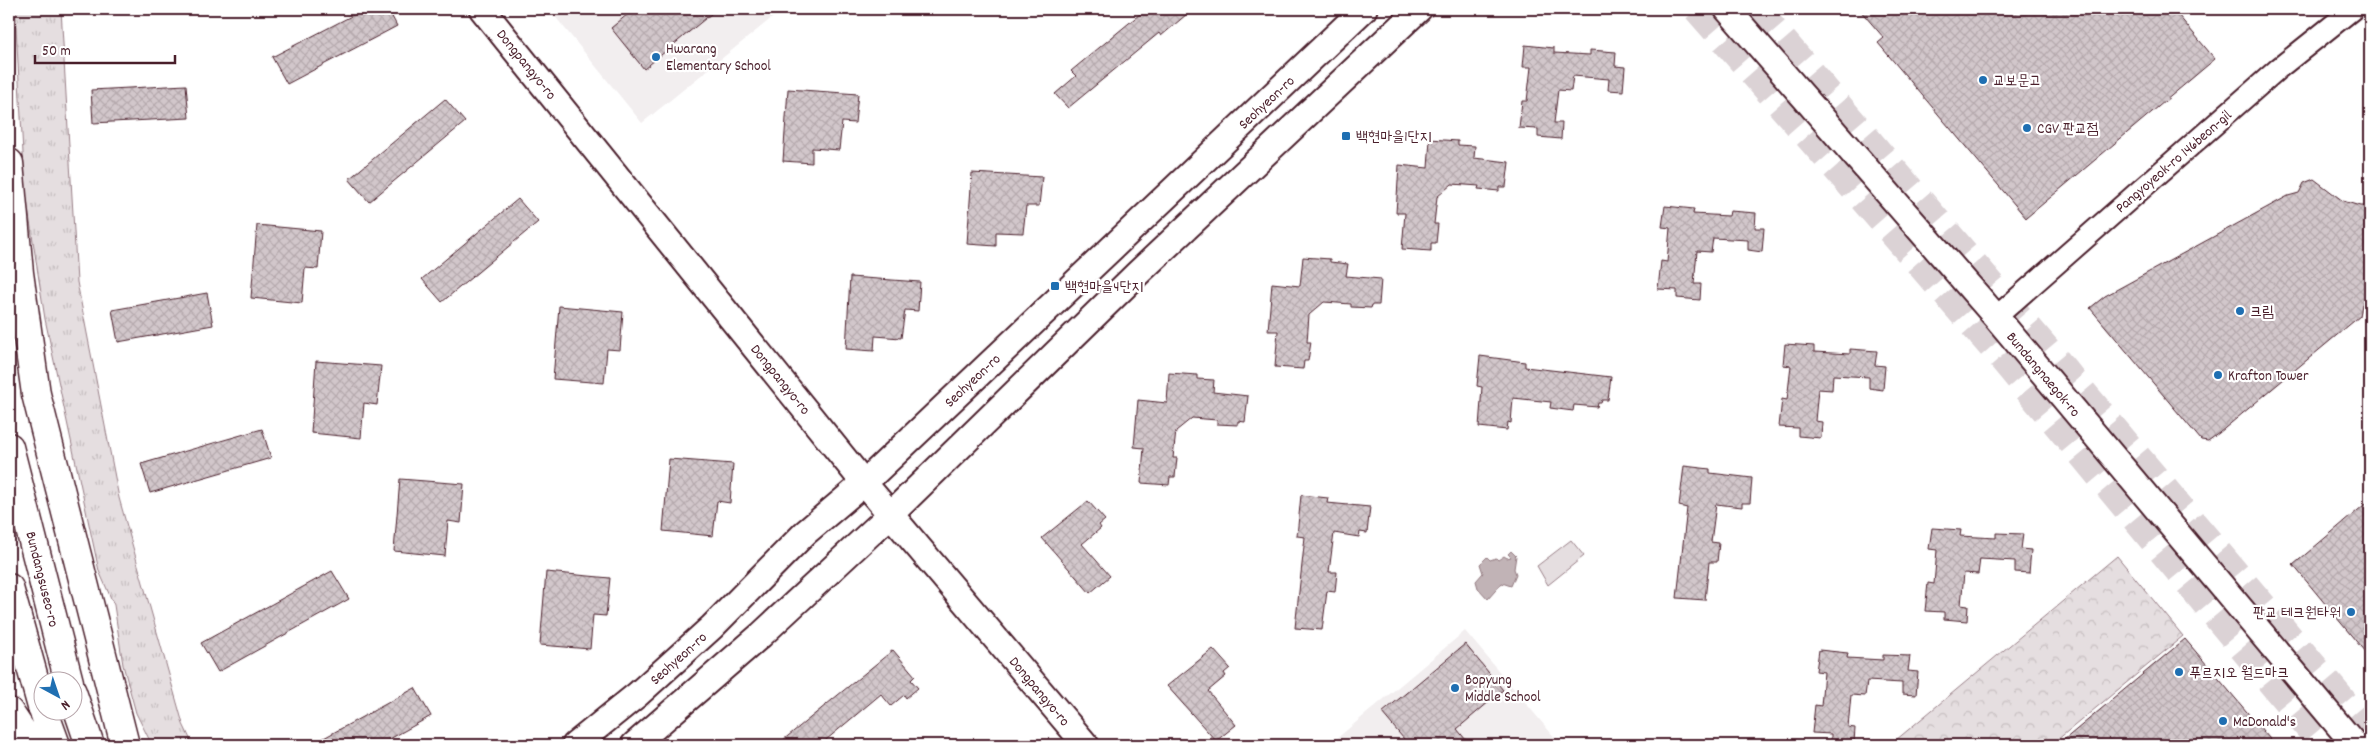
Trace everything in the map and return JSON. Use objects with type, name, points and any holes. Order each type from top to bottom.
[{"type":"highway","points":[[9,163],[26,337],[36,394],[125,745]]},
{"type":"highway","name":"Bundangsuseo-ro","points":[[9,447],[66,672]]},
{"type":"highway","points":[[72,536],[73,572],[99,705],[113,745]]},
{"type":"highway","points":[[9,588],[32,672]]},
{"type":"highway","points":[[9,712],[21,730],[27,745]]},
{"type":"highway","points":[[82,721],[90,745]]},
{"type":"highway","points":[[9,722],[18,745]]},
{"type":"highway","points":[[48,722],[56,745]]},
{"type":"main road","name":"Dongpangyo-ro","points":[[482,9],[864,483],[1086,745]]},
{"type":"main road","name":"Seohyeon-ro","points":[[575,745],[638,694],[712,627],[805,533],[864,483],[1364,9]]},
{"type":"main road","points":[[634,745],[760,636],[891,514],[1137,274],[1419,9]]},
{"type":"main road","name":"Bundangnaegok-ro","points":[[1727,9],[1996,317],[2354,745]]},
{"type":"street","name":"Pangyoyeok-ro 146beon-gil","points":[[1996,317],[2272,75],[2353,9]]},
{"type":"shaded area","name":"Hwarang Elementary School","points":[[549,9],[783,9],[642,123]]},
{"type":"shaded area","points":[[1511,551],[1516,556],[1514,569],[1516,574],[1511,586],[1502,583],[1488,599],[1478,588],[1476,581],[1483,573],[1480,564],[1487,557],[1490,560],[1496,558],[1498,560],[1504,556],[1507,558],[1511,557],[1508,554]]},
{"type":"shaded area","name":"Bopyung Middle School","points":[[1465,631],[1561,745],[1329,745]]},
{"type":"green space","points":[[15,9],[61,9],[77,282],[119,498],[183,724],[193,745],[152,745],[136,713],[123,665],[114,605],[99,571],[45,319],[25,189]]},
{"type":"green space","points":[[1571,540],[1584,556],[1548,585],[1537,566]]},
{"type":"green space","points":[[2117,556],[2183,636],[2051,745],[1890,745]]},
{"type":"building","points":[[365,9],[388,9],[397,26],[287,84],[272,57]]},
{"type":"building","points":[[634,9],[717,9],[644,69],[611,28]]},
{"type":"building","points":[[1146,9],[1193,9],[1161,36],[1159,33],[1068,108],[1055,94],[1076,76],[1071,71]]},
{"type":"building","points":[[1859,9],[2173,9],[2215,59],[2026,218],[1878,43],[1884,38]]},
{"type":"building","points":[[1525,45],[1554,48],[1554,53],[1590,55],[1590,50],[1616,52],[1615,66],[1625,67],[1623,91],[1608,90],[1609,79],[1573,76],[1571,91],[1558,90],[1554,123],[1562,123],[1561,139],[1538,137],[1538,129],[1519,128],[1522,101],[1527,101],[1531,67],[1523,67]]},
{"type":"building","points":[[186,85],[189,118],[93,123],[91,90]]},
{"type":"building","points":[[788,89],[858,94],[855,123],[842,122],[839,150],[812,148],[812,163],[783,161]]},
{"type":"building","points":[[445,99],[465,122],[369,202],[349,179]]},
{"type":"building","points":[[1430,139],[1458,141],[1458,145],[1475,146],[1474,158],[1509,162],[1506,187],[1499,187],[1499,191],[1478,189],[1479,186],[1452,184],[1437,197],[1434,224],[1438,224],[1436,243],[1431,243],[1431,251],[1402,249],[1405,213],[1396,213],[1399,165],[1428,168]]},
{"type":"building","points":[[972,173],[1042,177],[1039,206],[1026,206],[1023,233],[996,232],[996,246],[967,244]]},
{"type":"building","name":"Krafton Tower","points":[[2314,179],[2343,201],[2360,206],[2370,206],[2370,297],[2362,304],[2360,316],[2219,433],[2208,441],[2201,440],[2090,308],[2105,296],[2288,196],[2299,193],[2304,183]]},
{"type":"building","points":[[518,199],[538,222],[442,302],[422,279]]},
{"type":"building","points":[[1665,206],[1694,209],[1693,214],[1729,216],[1730,211],[1756,213],[1755,228],[1764,228],[1762,252],[1748,250],[1748,240],[1713,238],[1711,252],[1697,251],[1694,284],[1701,284],[1700,300],[1677,298],[1677,290],[1658,289],[1661,261],[1667,262],[1670,228],[1662,227]]},
{"type":"building","points":[[257,225],[321,231],[318,269],[305,268],[302,303],[251,298]]},
{"type":"building","points":[[1303,257],[1330,259],[1330,262],[1348,264],[1346,276],[1381,279],[1379,305],[1372,305],[1371,308],[1351,307],[1351,304],[1324,302],[1309,315],[1307,342],[1311,342],[1308,361],[1304,361],[1303,369],[1275,367],[1278,331],[1268,331],[1272,283],[1300,286]]},
{"type":"building","points":[[850,277],[920,282],[918,311],[905,310],[901,338],[875,336],[874,351],[846,349]]},
{"type":"building","points":[[207,293],[213,325],[118,342],[112,310]]},
{"type":"building","points":[[559,306],[623,312],[620,350],[607,349],[604,383],[553,379]]},
{"type":"building","points":[[1785,344],[1814,346],[1814,352],[1850,354],[1850,349],[1877,351],[1875,365],[1885,366],[1883,390],[1869,388],[1869,377],[1833,375],[1832,390],[1818,389],[1815,421],[1822,422],[1821,438],[1798,436],[1798,428],[1779,427],[1782,399],[1787,400],[1791,366],[1783,365]]},
{"type":"building","points":[[1480,356],[1525,362],[1525,367],[1611,377],[1608,400],[1602,400],[1601,403],[1598,403],[1597,407],[1574,405],[1573,411],[1550,408],[1551,402],[1513,398],[1511,423],[1508,422],[1507,430],[1479,427],[1482,387],[1477,386]]},
{"type":"building","points":[[316,361],[381,366],[377,405],[364,403],[361,438],[311,433]]},
{"type":"building","points":[[1169,373],[1197,375],[1197,379],[1214,380],[1213,392],[1248,396],[1245,422],[1238,421],[1238,425],[1217,424],[1217,420],[1192,418],[1176,431],[1173,458],[1177,458],[1175,477],[1170,477],[1169,485],[1141,483],[1144,448],[1134,447],[1138,400],[1167,403]]},
{"type":"building","points":[[262,429],[271,458],[150,493],[141,464]]},
{"type":"building","points":[[669,459],[733,464],[730,503],[717,501],[713,536],[663,531]]},
{"type":"building","points":[[1684,466],[1710,469],[1710,473],[1752,478],[1750,503],[1742,503],[1742,507],[1716,504],[1711,542],[1719,543],[1717,562],[1709,562],[1705,600],[1677,598],[1687,508],[1679,506]]},
{"type":"building","points":[[400,479],[464,484],[461,523],[448,521],[445,556],[394,551]]},
{"type":"building","points":[[1301,495],[1328,498],[1327,503],[1370,507],[1367,533],[1360,532],[1359,537],[1334,533],[1329,572],[1337,572],[1335,592],[1327,591],[1322,630],[1295,628],[1305,537],[1297,536]]},
{"type":"building","name":"판교 테크원타워","points":[[2370,500],[2370,658],[2293,565]]},
{"type":"building","points":[[1088,501],[1105,520],[1099,525],[1101,528],[1082,544],[1110,576],[1090,593],[1042,538]]},
{"type":"building","points":[[1932,528],[1961,530],[1960,536],[1996,538],[1996,533],[2023,534],[2021,549],[2031,550],[2029,573],[2015,572],[2015,561],[1980,559],[1978,574],[1964,573],[1961,605],[1968,606],[1967,621],[1944,619],[1944,612],[1925,611],[1928,583],[1934,584],[1937,550],[1929,549]]},
{"type":"building","points":[[332,571],[349,599],[218,672],[201,643]]},
{"type":"building","points":[[546,572],[610,578],[606,616],[593,615],[590,649],[540,645]]},
{"type":"building","name":"푸르지오 월드마크","points":[[2185,639],[2275,745],[2058,745]]},
{"type":"building","points":[[1465,644],[1503,690],[1457,729],[1470,745],[1409,745],[1382,713]]},
{"type":"building","points":[[1213,649],[1230,668],[1224,673],[1226,676],[1208,691],[1236,725],[1216,741],[1167,686]]},
{"type":"building","points":[[893,650],[915,676],[911,680],[918,688],[906,698],[904,695],[891,706],[881,694],[820,745],[777,745]]},
{"type":"building","points":[[1819,650],[1848,653],[1847,658],[1883,660],[1883,655],[1910,656],[1908,671],[1918,672],[1916,695],[1902,694],[1902,683],[1867,681],[1865,696],[1851,695],[1848,727],[1855,728],[1854,743],[1831,741],[1831,734],[1812,733],[1815,705],[1821,706],[1824,672],[1816,671]]},
{"type":"building","points":[[415,688],[431,716],[379,745],[311,745]]},
{"type":"tunnel","points":[[1697,9],[2006,363],[2323,745]]},
{"type":"tunnel","points":[[1756,9],[2044,346],[2370,733]]},
{"type":"place","name":"Hwarang Elementary School","points":[[656,57]]},
{"type":"place","name":"교보문고","points":[[1983,80]]},
{"type":"place","name":"CGV 판교점","points":[[2027,128]]},
{"type":"place","name":"백현마을1단지","points":[[1346,136]]},
{"type":"place","name":"백현마을4단지","points":[[1055,286]]},
{"type":"place","name":"크림","points":[[2240,311]]},
{"type":"place","name":"Krafton Tower","points":[[2218,375]]},
{"type":"place","name":"판교 테크원타워","points":[[2351,612]]},
{"type":"place","name":"푸르지오 월드마크","points":[[2179,672]]},
{"type":"place","name":"Bopyung Middle School","points":[[1455,688]]},
{"type":"place","name":"McDonald's","points":[[2223,721]]}]
